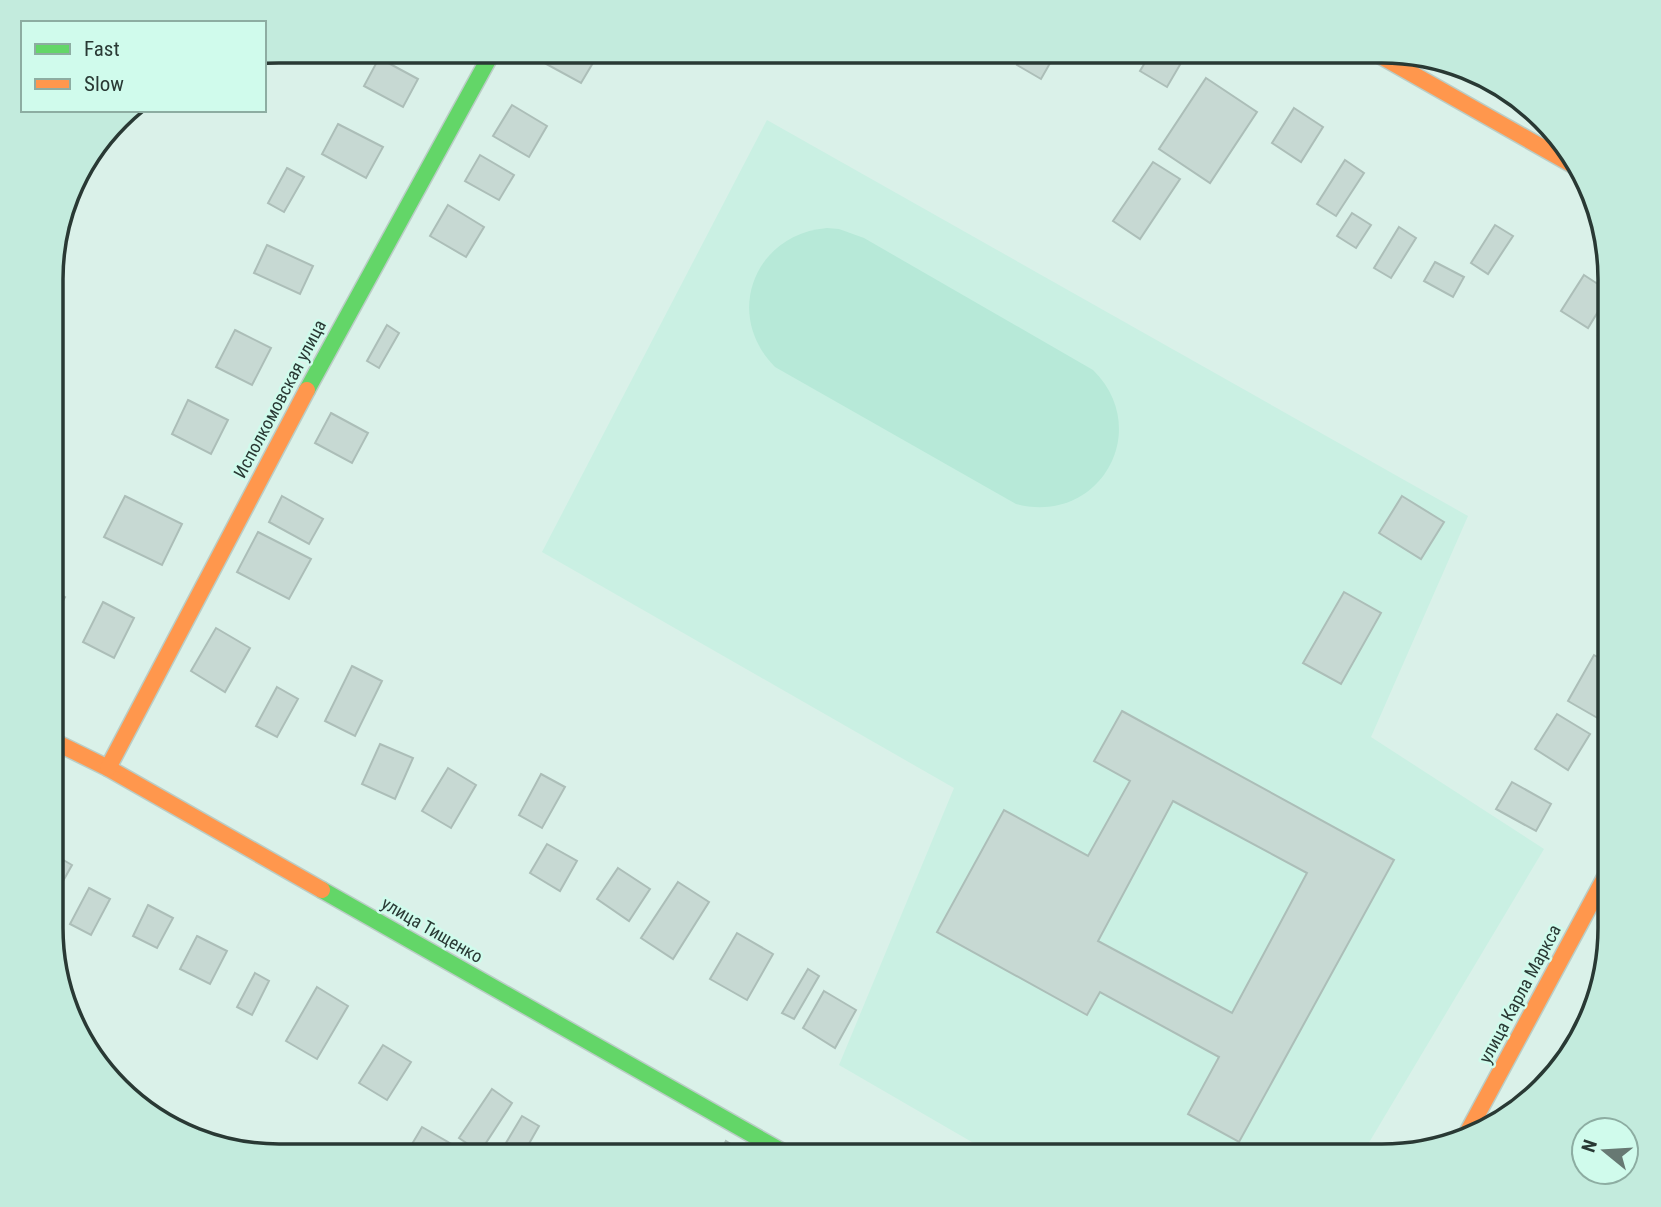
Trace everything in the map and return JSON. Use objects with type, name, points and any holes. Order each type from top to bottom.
[{"type":"street","name":"Исполкомовская улица","points":[[108,768],[340,327],[486,63]]},
{"type":"street","points":[[1393,63],[1562,159]]},
{"type":"street","name":"улица Тищенко","points":[[63,746],[108,768],[769,1144]]},
{"type":"street","name":"улица Карла Маркса","points":[[1472,1124],[1598,890]]},
{"type":"shaded area","points":[[767,120],[1468,516],[1371,737],[1544,849],[1368,1144],[975,1144],[839,1065],[954,788],[542,552]]},
{"type":"shaded area","points":[[827,228],[839,229],[864,238],[1093,370],[1111,394],[1118,419],[1117,445],[1108,468],[1093,487],[1072,501],[1046,507],[1016,504],[775,367],[759,346],[751,324],[749,302],[754,280],[765,261],[781,245],[802,234]]},
{"type":"building","points":[[376,63],[388,63],[418,79],[403,107],[364,86]]},
{"type":"building","points":[[544,63],[593,63],[581,83]]},
{"type":"building","points":[[1018,63],[1050,63],[1041,79],[1017,65]]},
{"type":"building","points":[[1145,63],[1181,63],[1167,87],[1140,71]]},
{"type":"building","points":[[1206,78],[1257,112],[1210,183],[1159,149]]},
{"type":"building","points":[[512,105],[547,126],[529,157],[493,136]]},
{"type":"building","points":[[1294,108],[1323,127],[1301,162],[1272,143]]},
{"type":"building","points":[[338,124],[383,147],[366,178],[322,154]]},
{"type":"building","points":[[480,155],[514,175],[499,200],[465,181]]},
{"type":"building","points":[[1345,160],[1364,173],[1336,216],[1317,204]]},
{"type":"building","points":[[1153,162],[1180,179],[1140,239],[1113,221]]},
{"type":"building","points":[[287,168],[304,177],[284,212],[268,203]]},
{"type":"building","points":[[448,205],[484,227],[466,257],[430,236]]},
{"type":"building","points":[[1352,213],[1371,225],[1356,248],[1337,236]]},
{"type":"building","points":[[1495,225],[1513,236],[1488,274],[1471,263]]},
{"type":"building","points":[[1399,227],[1416,238],[1391,278],[1374,268]]},
{"type":"building","points":[[267,245],[313,266],[300,294],[254,273]]},
{"type":"building","points":[[1435,262],[1464,277],[1453,297],[1424,281]]},
{"type":"building","points":[[1584,275],[1598,284],[1598,312],[1588,328],[1561,311]]},
{"type":"building","points":[[387,325],[399,333],[379,368],[367,361]]},
{"type":"building","points":[[235,330],[271,348],[252,385],[216,367]]},
{"type":"building","points":[[188,400],[228,420],[211,454],[172,434]]},
{"type":"building","points":[[331,413],[368,433],[352,463],[315,443]]},
{"type":"building","points":[[125,496],[182,524],[162,565],[104,537]]},
{"type":"building","points":[[282,496],[323,519],[309,544],[269,522]]},
{"type":"building","points":[[1402,496],[1444,522],[1421,559],[1379,533]]},
{"type":"building","points":[[258,532],[311,559],[289,599],[237,572]]},
{"type":"building","points":[[1344,592],[1381,613],[1341,684],[1303,663]]},
{"type":"building","points":[[103,602],[134,618],[114,658],[83,642]]},
{"type":"building","points":[[216,628],[250,648],[225,692],[191,671]]},
{"type":"building","points":[[1594,655],[1598,657],[1598,718],[1568,701]]},
{"type":"building","points":[[352,666],[382,681],[355,736],[325,721]]},
{"type":"building","points":[[277,687],[298,699],[277,737],[256,726]]},
{"type":"building","points":[[1122,711],[1394,860],[1239,1142],[1188,1114],[1219,1057],[1100,992],[1087,1015],[937,932],[1004,810],[1088,856],[1130,781],[1094,761]],"holes":[[[1173,801],[1307,873],[1232,1013],[1098,941]]]},
{"type":"building","points":[[1557,714],[1590,734],[1568,770],[1535,749]]},
{"type":"building","points":[[380,744],[413,758],[395,799],[362,784]]},
{"type":"building","points":[[448,768],[476,785],[451,828],[422,811]]},
{"type":"building","points":[[541,774],[565,787],[542,828],[519,815]]},
{"type":"building","points":[[1512,782],[1551,804],[1536,831],[1496,809]]},
{"type":"building","points":[[547,844],[577,861],[560,891],[530,873]]},
{"type":"building","points":[[63,860],[72,865],[63,881]]},
{"type":"building","points":[[618,868],[650,889],[629,921],[597,899]]},
{"type":"building","points":[[678,882],[709,902],[673,959],[641,938]]},
{"type":"building","points":[[89,888],[110,899],[91,935],[70,924]]},
{"type":"building","points":[[148,905],[173,918],[157,948],[133,936]]},
{"type":"building","points":[[737,933],[773,954],[747,1000],[710,979]]},
{"type":"building","points":[[197,936],[227,951],[210,984],[180,969]]},
{"type":"building","points":[[808,969],[819,976],[794,1019],[782,1013]]},
{"type":"building","points":[[255,973],[269,981],[252,1015],[237,1007]]},
{"type":"building","points":[[317,987],[348,1006],[317,1059],[286,1041]]},
{"type":"building","points":[[824,991],[856,1010],[835,1048],[803,1028]]},
{"type":"building","points":[[383,1045],[411,1062],[387,1100],[359,1083]]},
{"type":"building","points":[[492,1089],[512,1103],[485,1144],[468,1144],[459,1138]]},
{"type":"building","points":[[522,1116],[539,1126],[529,1144],[505,1144]]},
{"type":"building","points":[[422,1127],[451,1144],[412,1144]]},
{"type":"traffic: fast","points":[[307,390],[486,63]]},
{"type":"traffic: fast","points":[[322,890],[769,1144]]},
{"type":"traffic: slow","points":[[1393,63],[1562,159]]},
{"type":"traffic: slow","points":[[108,768],[307,390]]},
{"type":"traffic: slow","points":[[63,746],[108,768],[322,890]]},
{"type":"traffic: slow","points":[[1472,1124],[1598,890]]}]
